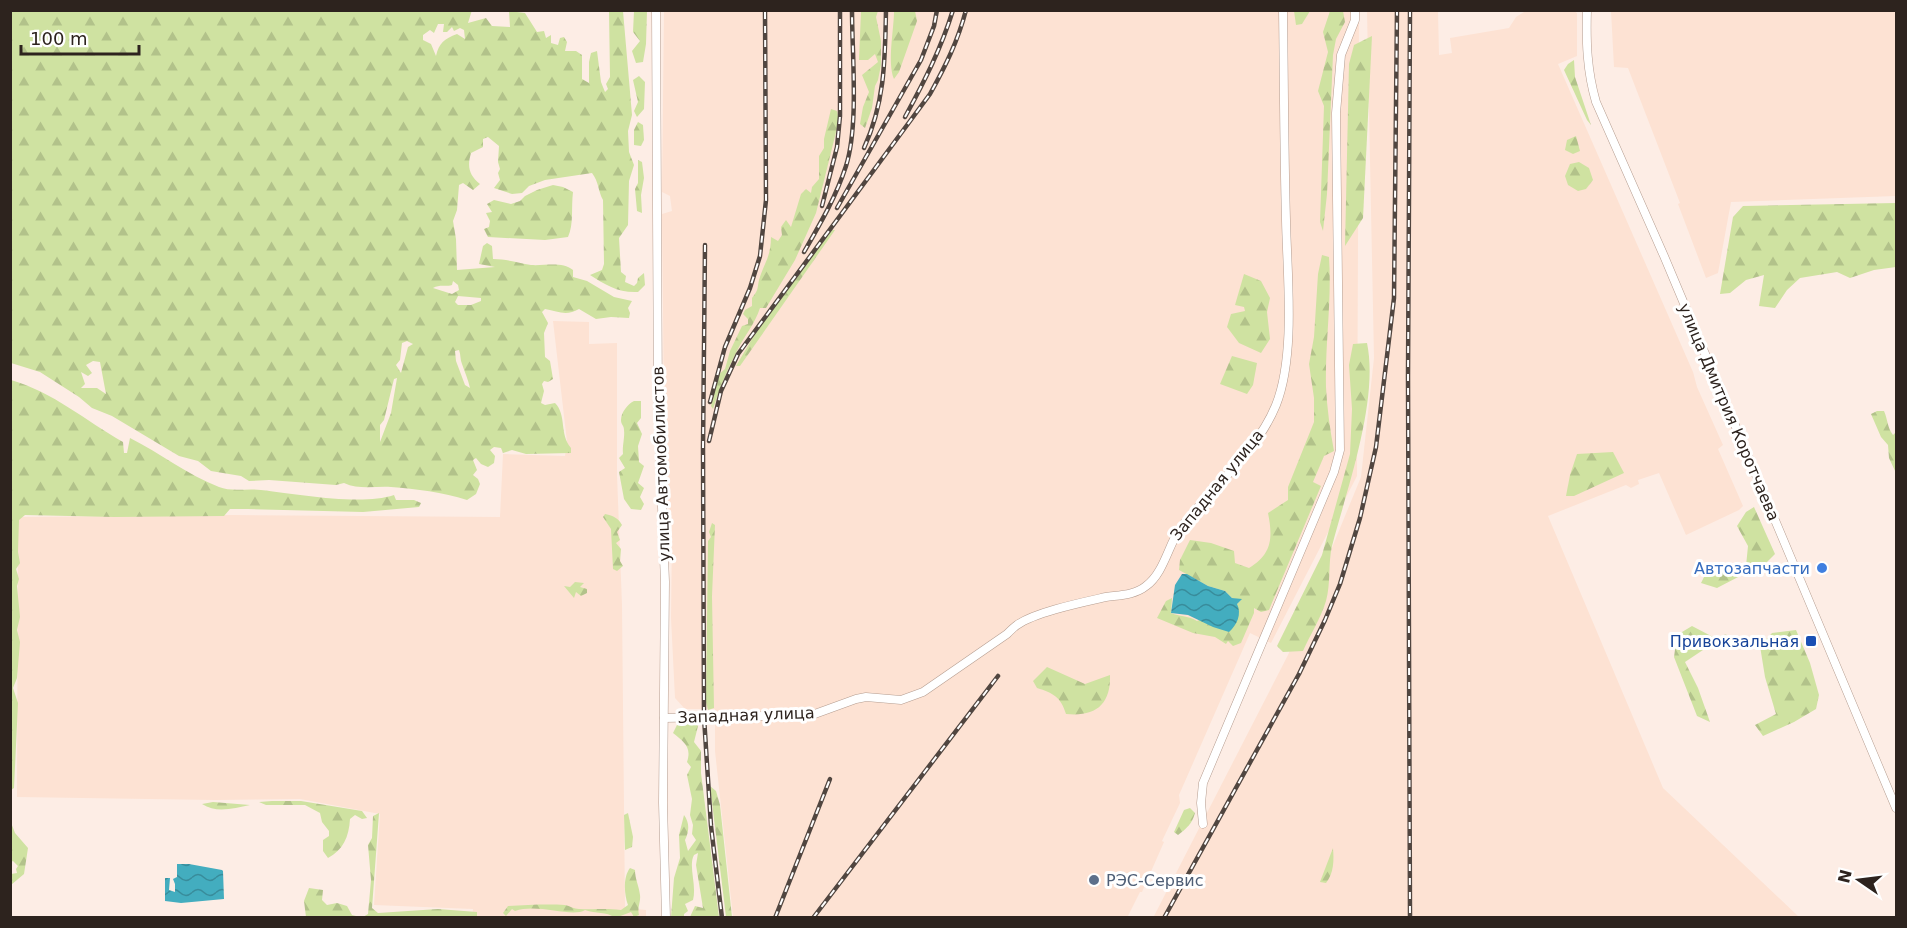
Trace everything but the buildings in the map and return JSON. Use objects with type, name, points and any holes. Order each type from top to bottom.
[{"type":"street","name":"улица Автомобилистов","points":[[656,10],[658,407],[665,582],[663,802],[666,918]]},
{"type":"street","name":"Западная улица","points":[[664,718],[812,715],[866,697],[901,700],[912,697],[923,692],[1007,634],[1017,624],[1074,605],[1131,593],[1147,586],[1156,575],[1170,544],[1181,527],[1256,440],[1275,406],[1284,379],[1287,359],[1288,291],[1283,10]]},
{"type":"street","points":[[1203,824],[1201,803],[1203,783],[1334,472],[1340,450],[1336,113],[1339,62],[1355,20],[1354,10]]},
{"type":"street","name":"улица Дмитрия Коротчаева","points":[[1587,10],[1586,49],[1590,80],[1596,102],[1664,256],[1896,808]]},
{"type":"shaded area","points":[[1547,10],[1577,13],[1577,56],[1558,64],[1693,372],[1697,387],[1723,445],[1718,449],[1743,506],[1686,535],[1659,473],[1638,480],[1639,484],[1631,488],[1626,485],[1548,516],[1663,788],[1799,917],[1153,918],[1288,655],[1361,477],[1374,358],[1367,11],[1438,11],[1439,55],[1452,53],[1450,38],[1509,28],[1516,17],[1524,12]]},
{"type":"shaded area","points":[[664,11],[1359,11],[1357,476],[1271,643],[1250,633],[1179,795],[1180,803],[1162,841],[1164,842],[1142,892],[1128,916],[733,917],[715,751],[715,709],[685,709],[675,698],[671,618],[672,535],[668,533],[664,407],[662,214],[672,211],[670,196],[662,192]]},
{"type":"shaded area","points":[[1611,11],[1896,11],[1896,196],[1731,202],[1718,273],[1706,278],[1628,68],[1614,67]]},
{"type":"shaded area","points":[[553,321],[589,322],[589,344],[617,343],[617,475],[622,605],[625,908],[646,910],[646,917],[472,918],[473,909],[374,905],[380,814],[300,799],[17,797],[18,517],[233,515],[500,517],[503,454],[565,456],[567,442]]},
{"type":"green space","points":[[472,10],[468,23],[486,18],[492,26],[510,27],[509,11],[525,13],[537,32],[544,31],[546,38],[551,35],[551,43],[558,45],[560,38],[564,37],[567,42],[565,51],[576,51],[582,55],[582,79],[589,83],[591,53],[597,51],[601,82],[605,92],[608,89],[606,84],[610,77],[609,11],[623,11],[632,115],[628,131],[629,152],[634,165],[629,181],[628,225],[619,238],[621,272],[626,276],[625,282],[634,286],[644,273],[645,285],[638,292],[618,290],[590,275],[602,270],[604,264],[603,200],[592,173],[545,180],[529,186],[522,193],[512,194],[494,188],[500,180],[499,146],[488,137],[483,139],[483,147],[471,153],[470,158],[471,174],[480,184],[473,190],[463,183],[459,185],[457,210],[453,221],[457,270],[495,267],[479,264],[483,246],[487,243],[492,246],[493,259],[531,265],[553,264],[569,267],[573,270],[573,277],[587,281],[614,297],[632,301],[628,308],[629,318],[596,319],[579,309],[567,313],[545,309],[542,312],[548,323],[544,333],[545,357],[550,361],[553,379],[548,382],[544,381],[542,384],[544,391],[541,403],[545,405],[555,403],[559,408],[571,453],[526,454],[512,450],[503,453],[501,448],[494,447],[490,450],[495,456],[494,463],[488,467],[476,458],[473,460],[477,470],[473,475],[480,484],[476,494],[467,500],[420,490],[361,487],[344,483],[336,485],[269,480],[249,481],[241,476],[211,471],[198,461],[179,456],[112,416],[92,408],[40,372],[11,363],[11,11]],"holes":[[[438,24],[444,24],[443,32],[447,32],[452,27],[454,31],[460,28],[464,30],[465,39],[457,34],[449,38],[443,42],[436,56],[431,44],[423,40],[423,35],[430,30],[434,33]],[[453,281],[458,285],[459,290],[452,294],[433,288],[452,285]],[[458,296],[481,298],[481,301],[471,305],[458,305],[455,302]],[[407,341],[413,344],[408,347],[401,373],[396,365],[400,360],[402,343]],[[459,350],[470,388],[465,385],[456,361],[455,351]],[[93,361],[100,362],[106,394],[97,388],[81,388],[85,384],[81,372],[88,376],[92,373],[86,365]],[[397,378],[391,413],[380,442],[380,425],[384,420],[394,379]]]},
{"type":"green space","points":[[634,11],[647,11],[643,62],[636,63],[632,51],[640,41],[633,32]]},
{"type":"green space","points":[[861,11],[878,11],[876,17],[881,41],[881,65],[872,108],[865,128],[860,124],[869,92],[862,75],[878,62],[875,54],[868,60],[859,60]]},
{"type":"green space","points":[[894,11],[915,11],[917,21],[899,72],[894,79],[891,55]]},
{"type":"green space","points":[[1294,11],[1310,11],[1302,24],[1296,25]]},
{"type":"green space","points":[[1330,11],[1343,11],[1345,22],[1336,39],[1333,55],[1327,194],[1323,231],[1320,222],[1324,106],[1318,91],[1328,52],[1323,32]]},
{"type":"green space","points":[[1372,36],[1363,218],[1345,246],[1349,64],[1354,45]]},
{"type":"green space","points":[[1574,60],[1575,77],[1591,125],[1564,70]]},
{"type":"green space","points":[[639,76],[645,82],[644,109],[637,117],[634,111],[638,102],[633,80]]},
{"type":"green space","points":[[831,109],[837,111],[839,120],[816,213],[795,260],[766,308],[760,308],[740,346],[713,409],[711,406],[718,375],[725,369],[730,351],[742,326],[748,324],[748,319],[743,314],[752,306],[752,298],[757,291],[769,255],[771,237],[778,241],[782,235],[781,227],[786,220],[791,227],[801,194],[806,189],[811,193],[812,187],[819,179],[819,156],[824,148]]},
{"type":"green space","points":[[638,122],[643,125],[644,140],[641,146],[634,145],[634,130]]},
{"type":"green space","points":[[1576,136],[1580,151],[1573,154],[1565,150],[1567,140]]},
{"type":"green space","points":[[638,160],[642,162],[644,178],[641,195],[642,213],[637,211],[635,189],[638,183]]},
{"type":"green space","points":[[1579,162],[1589,168],[1593,180],[1586,189],[1578,191],[1568,185],[1565,176],[1570,164]]},
{"type":"green space","points":[[553,185],[573,192],[572,221],[568,237],[545,240],[488,237],[484,229],[489,227],[490,221],[486,213],[492,212],[487,204],[494,200],[511,204],[537,190]]},
{"type":"green space","points":[[1896,203],[1896,267],[1874,270],[1850,278],[1837,272],[1800,278],[1787,290],[1775,308],[1759,306],[1764,275],[1746,280],[1730,293],[1720,294],[1733,217],[1743,206]]},
{"type":"green space","points":[[831,230],[835,230],[740,366],[736,366],[762,322]]},
{"type":"green space","points":[[1322,255],[1329,257],[1326,387],[1334,451],[1324,456],[1313,482],[1321,486],[1269,610],[1261,612],[1254,608],[1241,643],[1233,646],[1228,641],[1226,644],[1215,637],[1193,633],[1157,618],[1166,601],[1172,598],[1171,613],[1197,621],[1237,604],[1241,600],[1232,598],[1225,591],[1208,586],[1179,570],[1180,560],[1190,540],[1211,543],[1234,551],[1235,563],[1249,568],[1257,563],[1269,545],[1268,513],[1288,500],[1288,487],[1314,422],[1314,398],[1309,364]]},
{"type":"green space","points":[[1244,274],[1261,281],[1270,298],[1267,312],[1270,339],[1261,353],[1239,343],[1227,327],[1231,314],[1245,311],[1244,307],[1235,305]]},
{"type":"green space","points":[[1367,343],[1370,366],[1365,417],[1360,445],[1332,546],[1326,601],[1303,651],[1283,652],[1277,646],[1322,555],[1350,454],[1352,409],[1349,365],[1353,344]]},
{"type":"green space","points":[[1232,356],[1257,363],[1253,385],[1247,394],[1220,384]]},
{"type":"green space","points":[[11,380],[55,399],[123,442],[124,453],[127,453],[130,438],[196,476],[224,488],[347,499],[380,498],[394,495],[396,500],[414,500],[421,503],[419,507],[363,512],[230,509],[224,516],[25,515],[19,520],[20,563],[16,569],[19,579],[17,586],[20,617],[17,630],[20,642],[17,678],[13,688],[18,703],[14,788],[11,790]]},
{"type":"green space","points":[[641,401],[641,418],[637,423],[642,434],[638,446],[639,462],[644,466],[638,483],[644,488],[640,497],[644,504],[641,510],[631,509],[624,499],[619,472],[625,468],[619,458],[623,454],[624,436],[621,417],[629,404]]},
{"type":"green space","points":[[1884,411],[1891,432],[1893,435],[1896,432],[1896,473],[1889,458],[1888,445],[1881,437],[1871,414]]},
{"type":"green space","points":[[1613,452],[1624,473],[1574,496],[1566,496],[1577,454]]},
{"type":"green space","points":[[1754,507],[1775,554],[1756,573],[1742,575],[1717,588],[1701,583],[1706,573],[1746,566],[1748,546],[1737,526],[1746,512]]},
{"type":"green space","points":[[605,514],[615,518],[622,525],[617,532],[620,540],[616,543],[621,549],[620,561],[623,566],[617,571],[613,569],[611,529],[603,517]]},
{"type":"green space","points":[[712,523],[715,525],[712,596],[714,708],[708,710],[706,702],[708,541],[711,537],[709,532]]},
{"type":"green space","points":[[575,582],[584,583],[580,587],[587,589],[587,593],[581,596],[576,592],[574,598],[564,586],[570,587]]},
{"type":"green space","points":[[1692,626],[1715,638],[1727,634],[1685,662],[1698,688],[1710,722],[1697,716],[1674,657],[1677,635]]},
{"type":"green space","points":[[1796,630],[1810,663],[1819,695],[1816,709],[1763,736],[1755,725],[1776,714],[1765,677],[1760,646],[1772,633]]},
{"type":"green space","points":[[1047,667],[1085,684],[1110,675],[1108,694],[1099,707],[1093,711],[1066,714],[1059,700],[1052,694],[1037,688],[1033,681]]},
{"type":"green space","points":[[693,722],[698,726],[694,742],[701,751],[701,773],[719,917],[690,917],[695,906],[703,908],[696,865],[698,853],[692,859],[693,900],[685,904],[688,911],[684,917],[671,917],[674,878],[680,858],[679,835],[684,815],[688,824],[685,840],[688,851],[696,840],[692,834],[693,825],[690,815],[692,799],[687,775],[691,767],[687,762],[688,749],[684,742],[673,733],[677,725]]},
{"type":"green space","points":[[710,786],[716,791],[720,805],[732,917],[726,917]]},
{"type":"green space","points":[[301,801],[362,811],[367,818],[362,819],[355,815],[350,819],[344,842],[338,851],[328,858],[323,851],[323,840],[329,836],[329,831],[322,822],[320,813],[305,805],[266,805],[259,802]]},
{"type":"green space","points":[[213,802],[250,805],[220,810],[202,804]]},
{"type":"green space","points":[[1190,808],[1195,813],[1192,820],[1187,828],[1178,835],[1174,832],[1184,810]]},
{"type":"green space","points":[[379,813],[372,908],[378,913],[438,909],[477,912],[475,918],[363,917],[368,914],[371,880],[368,845],[372,838],[373,816]]},
{"type":"green space","points":[[628,813],[633,837],[632,847],[625,850],[624,815]]},
{"type":"green space","points":[[10,820],[15,833],[28,848],[24,874],[11,885],[11,874],[17,873],[18,866],[13,861],[11,862]]},
{"type":"green space","points":[[1333,848],[1331,875],[1326,883],[1320,882]]},
{"type":"green space","points":[[630,868],[635,870],[640,895],[639,915],[634,917],[631,912],[615,918],[608,914],[585,910],[572,912],[534,909],[515,911],[512,909],[506,916],[503,913],[508,906],[536,905],[621,910],[628,905],[625,886]]},
{"type":"green space","points":[[309,888],[323,890],[322,900],[327,905],[337,903],[347,906],[352,915],[360,917],[306,917],[304,901]]},
{"type":"water","points":[[1182,574],[1187,574],[1208,586],[1225,591],[1232,598],[1242,599],[1237,604],[1238,619],[1229,632],[1188,615],[1171,613],[1175,585]]},
{"type":"water","points":[[177,864],[222,870],[224,899],[181,903],[165,901],[165,878],[170,878],[169,890],[175,892],[173,879],[177,877]]},
{"type":"railway","points":[[710,402],[725,347],[750,288],[760,256],[766,200],[765,10]]},
{"type":"railway","points":[[822,206],[837,147],[840,116],[840,10]]},
{"type":"railway","points":[[804,252],[837,189],[850,149],[854,110],[852,10]]},
{"type":"railway","points":[[864,148],[880,97],[886,10]]},
{"type":"railway","points":[[837,208],[921,60],[934,26],[937,10]]},
{"type":"railway","points":[[905,117],[932,65],[953,10]]},
{"type":"railway","points":[[709,441],[721,391],[738,354],[930,94],[951,54],[966,10]]},
{"type":"railway","points":[[1164,918],[1299,674],[1340,584],[1360,518],[1376,447],[1394,298],[1397,10]]},
{"type":"railway","points":[[1410,10],[1408,377],[1410,918]]},
{"type":"railway","points":[[705,245],[704,717],[711,826],[722,918]]},
{"type":"railway","points":[[813,918],[998,676]]},
{"type":"railway","points":[[775,918],[830,779]]},
{"type":"place","name":"Автозапчасти","points":[[1822,568]]},
{"type":"place","name":"Привокзальная","points":[[1811,641]]},
{"type":"place","name":"РЭС-Сервис","points":[[1094,880]]}]
